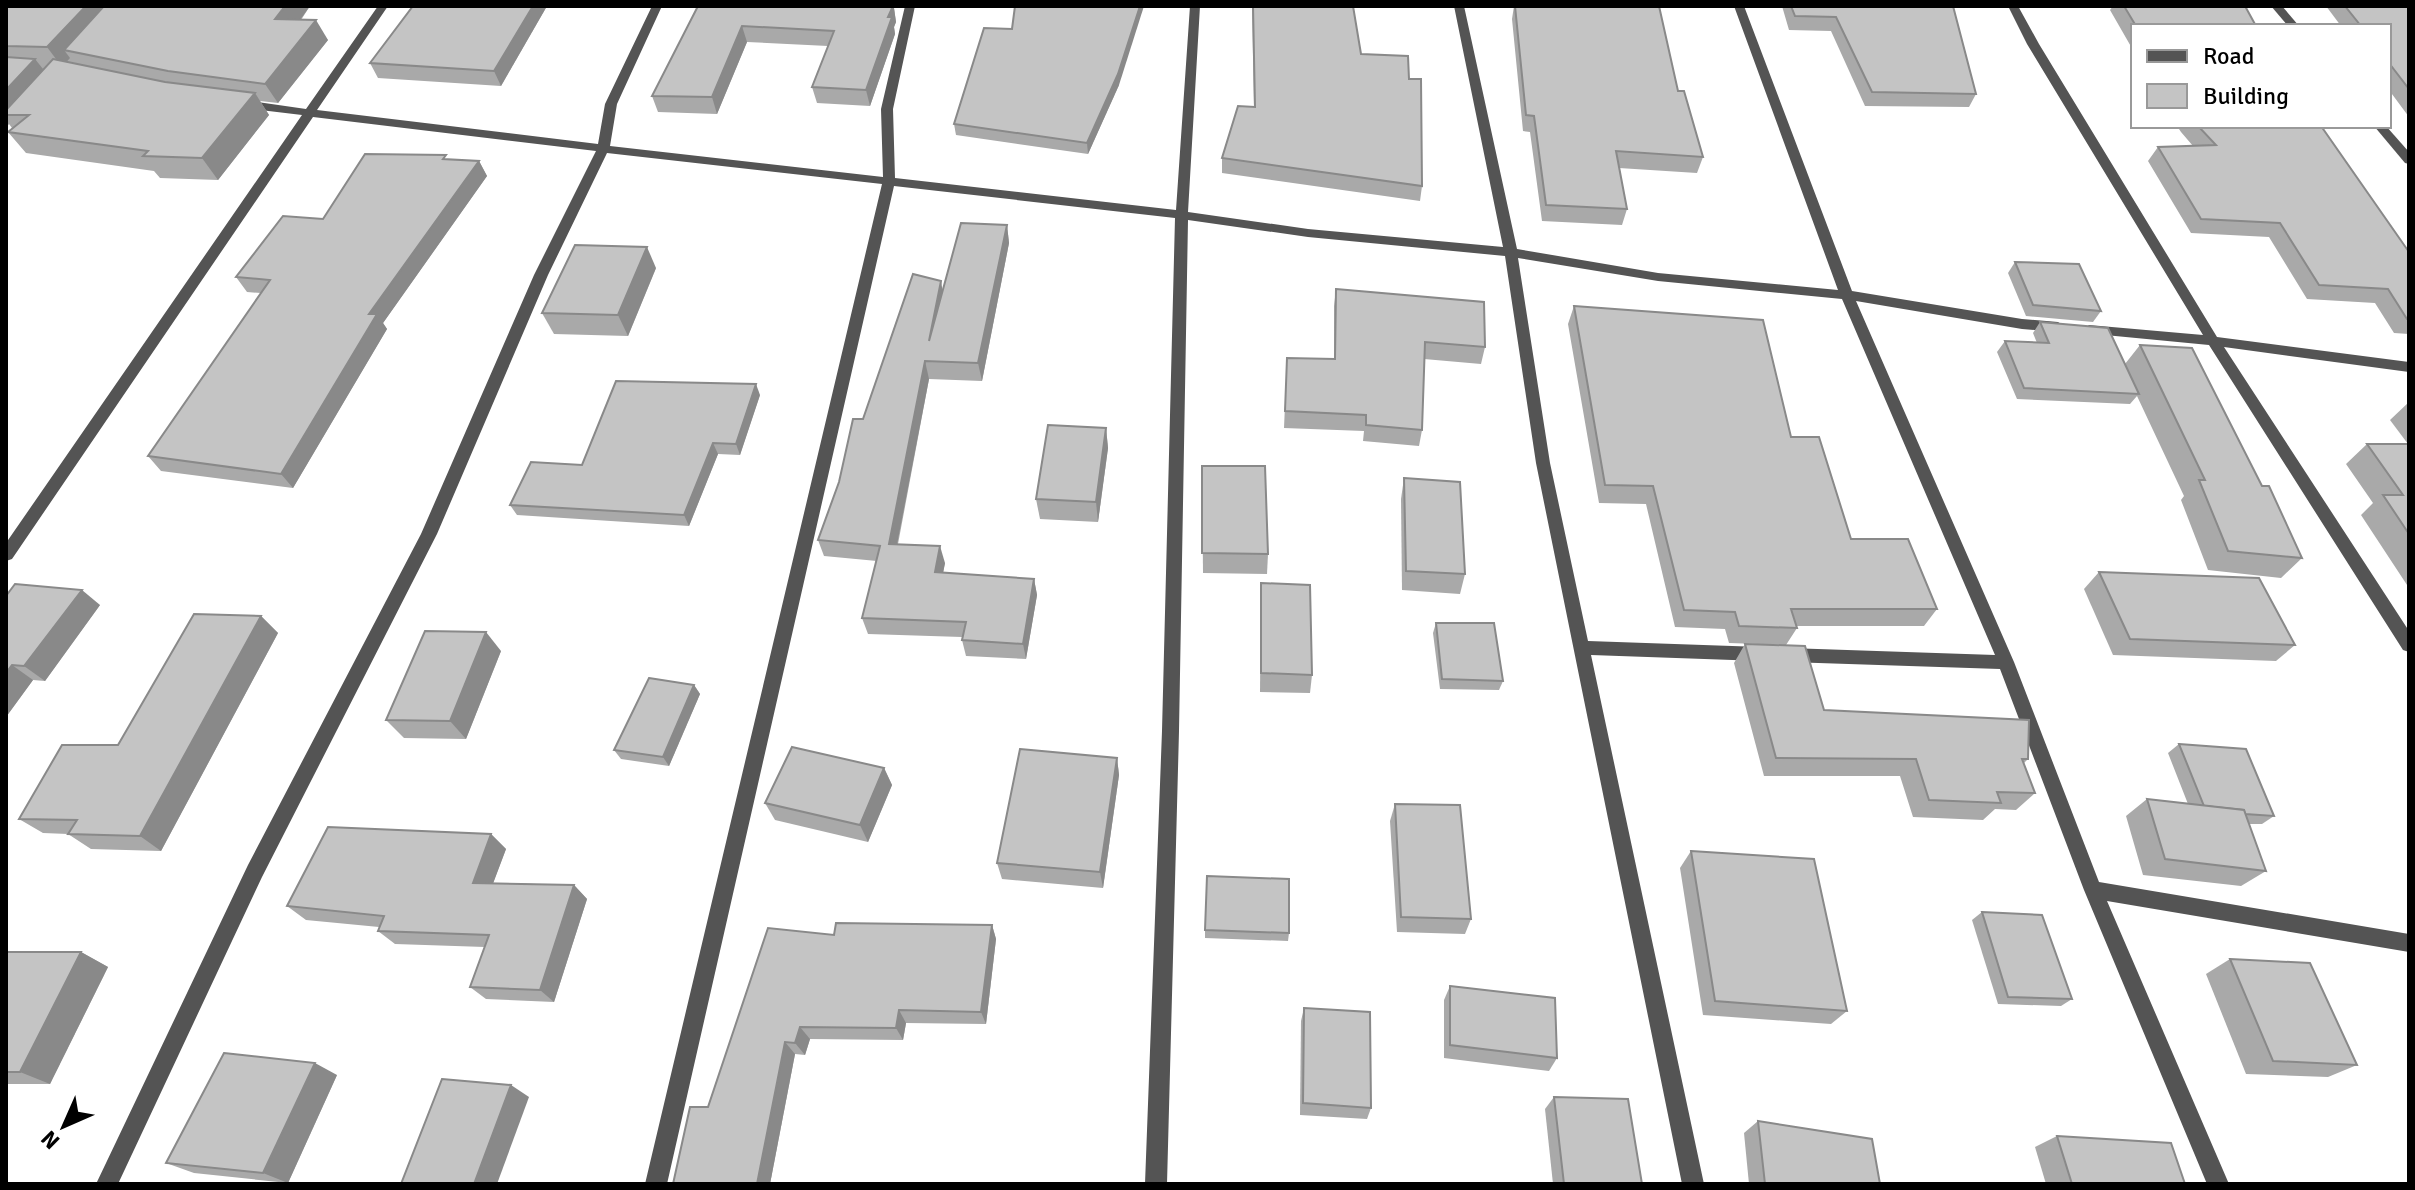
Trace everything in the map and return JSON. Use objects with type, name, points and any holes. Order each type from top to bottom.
[{"type":"street","points":[[6,555],[383,6]]},
{"type":"street","points":[[107,1184],[255,871],[429,534],[541,275],[604,147],[611,104],[657,6]]},
{"type":"street","points":[[656,1184],[889,180],[887,109],[910,6]]},
{"type":"street","points":[[1156,1184],[1171,724],[1181,215],[1195,6]]},
{"type":"street","points":[[1459,6],[1511,252],[1543,463],[1584,648],[1693,1184]]},
{"type":"street","points":[[1739,6],[1847,295],[2006,662],[2093,890],[2218,1184]]},
{"type":"street","points":[[2013,6],[2213,341],[2409,645]]},
{"type":"street","points":[[2276,6],[2292,24]]},
{"type":"street","points":[[225,102],[406,126],[1181,215],[1308,233],[1511,252],[1658,277],[1847,295],[2022,324],[2066,328]]},
{"type":"street","points":[[2382,128],[2409,160]]},
{"type":"street","points":[[2081,329],[2213,341],[2409,367]]},
{"type":"street","points":[[1584,648],[2006,662]]},
{"type":"street","points":[[2093,890],[2409,943]]},
{"type":"building","points":[[6,6],[86,6],[47,47],[6,46]]},
{"type":"building","points":[[104,6],[285,6],[275,19],[316,20],[265,84],[168,71],[64,50]]},
{"type":"building","points":[[413,6],[533,6],[494,71],[370,63]]},
{"type":"building","points":[[698,6],[893,6],[888,17],[892,17],[866,90],[812,87],[834,31],[742,26],[712,97],[652,96]]},
{"type":"building","points":[[1015,6],[1140,6],[1118,74],[1087,143],[954,124],[984,28],[1012,29]]},
{"type":"building","points":[[1253,6],[1353,6],[1361,54],[1408,56],[1409,79],[1421,79],[1422,186],[1222,158],[1238,106],[1255,107]]},
{"type":"building","points":[[1515,6],[1659,6],[1678,91],[1684,91],[1703,157],[1616,151],[1627,209],[1546,205],[1534,116],[1526,115]]},
{"type":"building","points":[[1791,6],[1953,6],[1976,94],[1872,92],[1836,17],[1795,16]]},
{"type":"building","points":[[2124,6],[2245,6],[2255,24],[2135,24]]},
{"type":"building","points":[[2345,6],[2409,6],[2409,89],[2391,66],[2391,24],[2359,24]]},
{"type":"building","points":[[6,57],[35,59],[6,90]]},
{"type":"building","points":[[53,59],[165,82],[255,93],[202,158],[143,156],[148,151],[8,132],[29,115],[6,115],[6,110]]},
{"type":"building","points":[[2200,128],[2322,128],[2409,252],[2409,319],[2388,289],[2319,285],[2280,223],[2201,219],[2158,147],[2216,145]]},
{"type":"building","points":[[365,154],[446,155],[443,159],[479,161],[369,314],[377,314],[281,474],[148,456],[270,280],[236,277],[283,216],[323,219]]},
{"type":"building","points":[[961,223],[1007,225],[978,363],[925,361],[889,544],[940,546],[935,572],[1034,579],[1023,644],[962,640],[966,622],[862,618],[880,546],[818,540],[839,482],[853,419],[863,419],[913,274],[941,281],[929,341]]},
{"type":"building","points":[[575,245],[647,247],[618,315],[542,313]]},
{"type":"building","points":[[2015,262],[2079,264],[2101,311],[2033,305]]},
{"type":"building","points":[[1336,289],[1484,302],[1485,347],[1425,342],[1422,430],[1366,425],[1366,415],[1285,411],[1287,358],[1335,359]]},
{"type":"building","points":[[1574,306],[1763,320],[1791,437],[1819,437],[1851,539],[1908,539],[1937,609],[1791,609],[1797,628],[1739,626],[1735,612],[1684,610],[1653,486],[1605,485]]},
{"type":"building","points":[[2040,322],[2108,328],[2139,394],[2024,388],[2005,341],[2049,343]]},
{"type":"building","points":[[2140,345],[2192,348],[2262,486],[2269,486],[2302,558],[2228,551],[2199,480],[2205,480]]},
{"type":"building","points":[[616,381],[756,384],[736,444],[713,443],[684,515],[510,505],[531,462],[582,465]]},
{"type":"building","points":[[1048,425],[1106,428],[1096,502],[1036,499]]},
{"type":"building","points":[[2367,444],[2409,444],[2409,534],[2383,495],[2403,495]]},
{"type":"building","points":[[1202,466],[1265,466],[1268,554],[1202,553]]},
{"type":"building","points":[[1404,478],[1460,482],[1465,574],[1406,571]]},
{"type":"building","points":[[2099,572],[2259,578],[2295,645],[2130,639]]},
{"type":"building","points":[[1261,583],[1310,585],[1312,675],[1261,673]]},
{"type":"building","points":[[15,584],[82,590],[24,666],[12,665],[6,673],[6,596]]},
{"type":"building","points":[[194,614],[261,616],[140,836],[68,834],[77,820],[19,819],[62,745],[118,745]]},
{"type":"building","points":[[1436,623],[1494,623],[1503,681],[1442,679]]},
{"type":"building","points":[[425,631],[486,632],[450,721],[386,720]]},
{"type":"building","points":[[1745,644],[1805,646],[1824,710],[2029,720],[2028,759],[2022,759],[2035,793],[1997,792],[2001,803],[1929,800],[1916,759],[1776,758]]},
{"type":"building","points":[[649,678],[694,685],[663,757],[614,750]]},
{"type":"building","points":[[2179,744],[2246,749],[2274,816],[2204,806]]},
{"type":"building","points":[[792,747],[884,768],[860,825],[765,803]]},
{"type":"building","points":[[1020,749],[1117,758],[1100,872],[997,863]]},
{"type":"building","points":[[2147,799],[2244,810],[2266,871],[2165,859]]},
{"type":"building","points":[[1395,804],[1460,805],[1471,919],[1401,917]]},
{"type":"building","points":[[328,827],[491,834],[473,883],[574,885],[540,990],[470,987],[489,935],[378,931],[384,916],[287,906]]},
{"type":"building","points":[[1691,851],[1814,859],[1847,1011],[1715,1001]]},
{"type":"building","points":[[1207,876],[1289,879],[1289,933],[1205,930]]},
{"type":"building","points":[[1982,912],[2042,915],[2072,999],[2008,997]]},
{"type":"building","points":[[836,923],[992,925],[981,1012],[899,1010],[896,1028],[800,1027],[795,1043],[785,1042],[757,1184],[673,1184],[690,1107],[708,1107],[768,928],[834,935]]},
{"type":"building","points":[[6,952],[81,952],[20,1072],[6,1072]]},
{"type":"building","points":[[2230,959],[2310,963],[2357,1065],[2273,1061]]},
{"type":"building","points":[[1450,986],[1555,998],[1557,1058],[1450,1045]]},
{"type":"building","points":[[1304,1008],[1370,1012],[1371,1108],[1303,1103]]},
{"type":"building","points":[[224,1053],[315,1063],[263,1173],[166,1163]]},
{"type":"building","points":[[442,1079],[511,1085],[474,1184],[401,1184]]},
{"type":"building","points":[[1554,1097],[1628,1099],[1642,1184],[1564,1184]]},
{"type":"building","points":[[1758,1121],[1872,1139],[1880,1184],[1765,1184]]},
{"type":"building","points":[[2057,1136],[2171,1143],[2185,1184],[2072,1184]]}]
